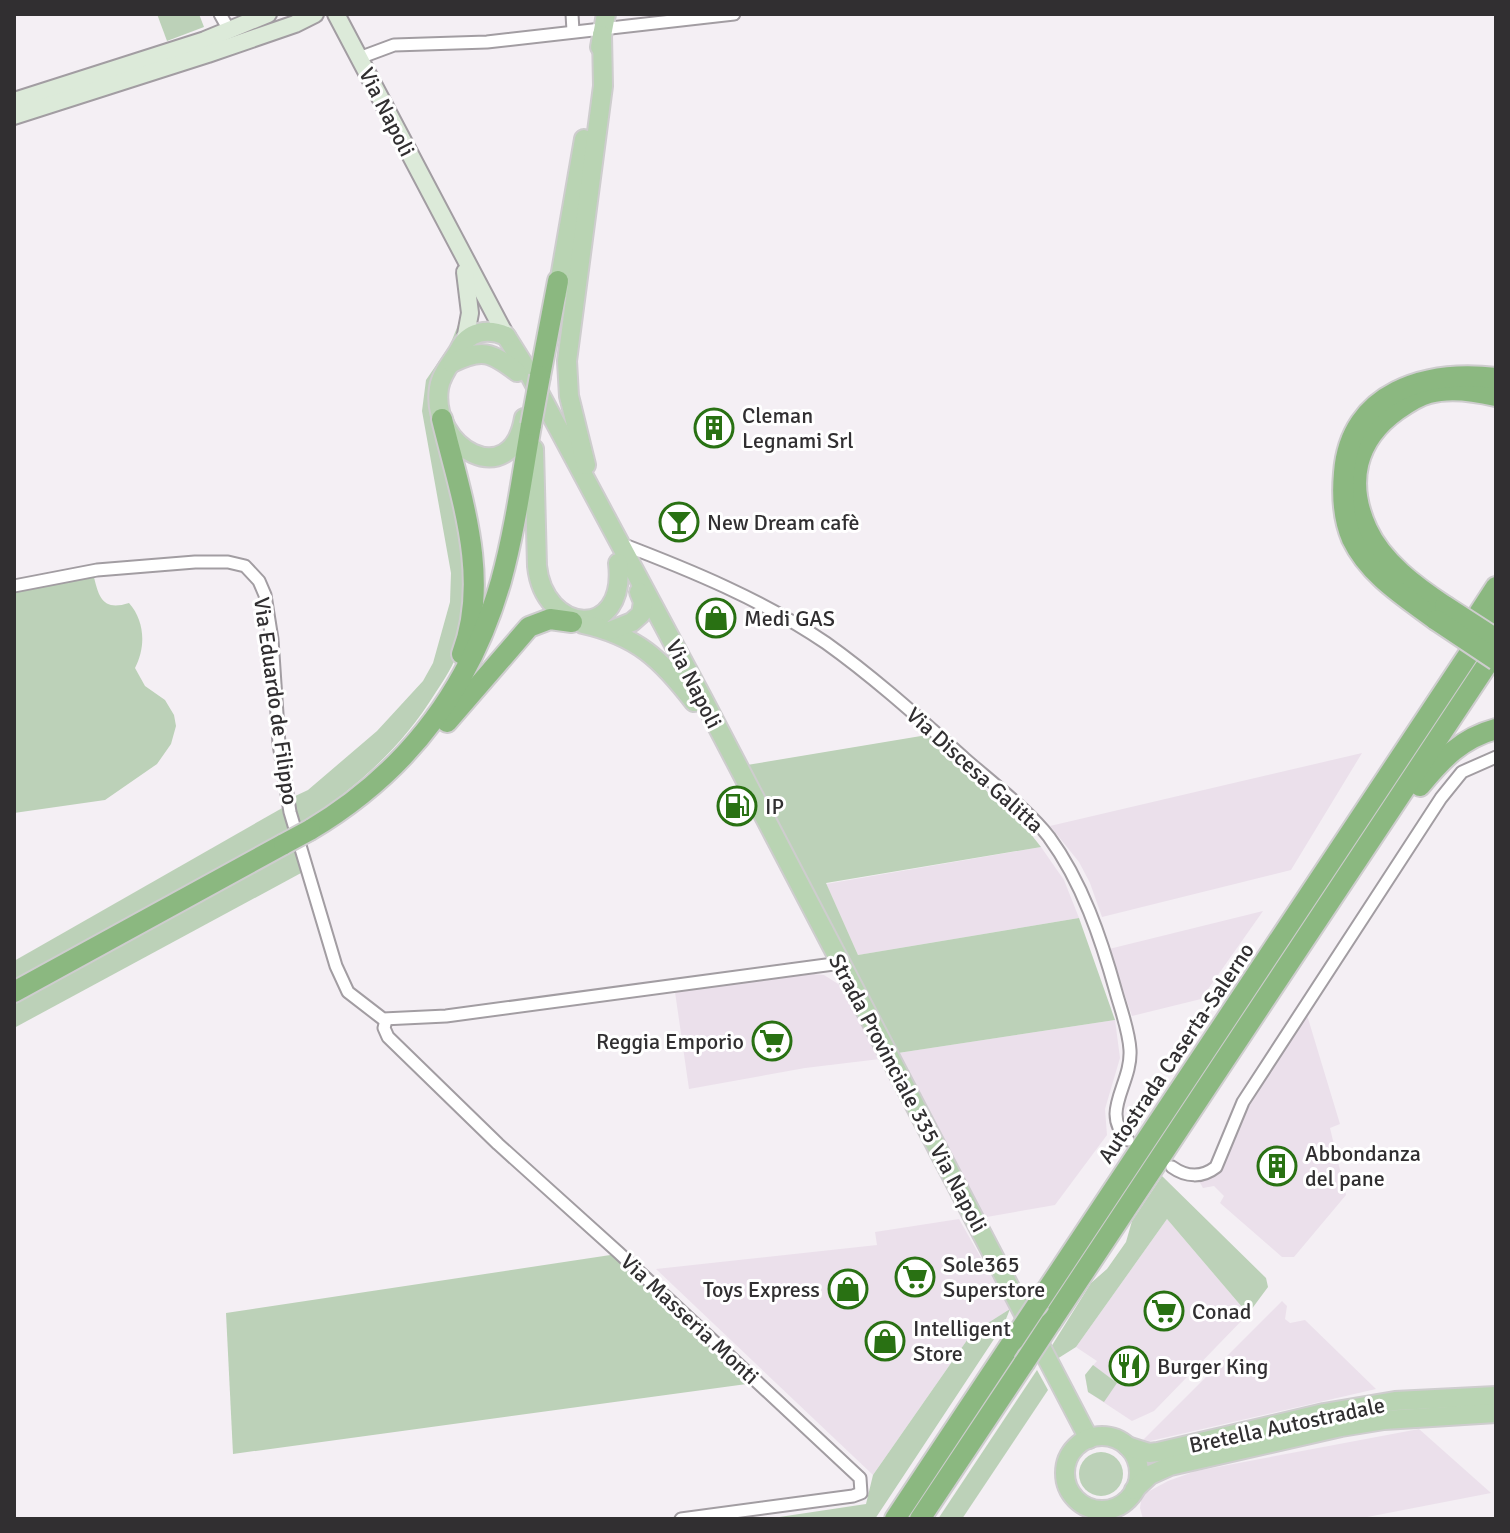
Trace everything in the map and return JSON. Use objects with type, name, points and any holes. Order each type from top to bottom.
[{"type":"highway","points":[[14,992],[310,830],[345,808],[408,753],[447,702],[485,628],[507,556],[531,424],[534,375],[558,281]]},
{"type":"highway","points":[[1496,378],[1469,375],[1441,377],[1417,382],[1390,395],[1371,410],[1352,437],[1345,458],[1342,492],[1352,538],[1374,572],[1440,613],[1496,639]]},
{"type":"highway","points":[[1496,396],[1453,390],[1430,392],[1411,400],[1386,418],[1369,436],[1359,459],[1356,482],[1359,506],[1368,532],[1440,613],[1496,660]]},
{"type":"highway","points":[[408,753],[416,731],[454,675],[466,644],[473,605],[475,578],[472,550],[442,419]]},
{"type":"highway","points":[[1409,743],[1432,688],[1496,587]]},
{"type":"highway","name":"Autostrada Caserta-Salerno","points":[[895,1519],[1496,613]]},
{"type":"highway","points":[[390,771],[408,763],[529,627],[550,619],[572,622]]},
{"type":"highway","name":"Autostrada Caserta-Salerno","points":[[920,1519],[1496,651]]},
{"type":"highway","points":[[1294,955],[1334,917],[1420,785],[1440,762],[1468,739],[1496,729]]},
{"type":"main road","points":[[558,281],[604,26]]},
{"type":"main road","points":[[594,495],[569,396],[567,361],[603,86],[604,26]]},
{"type":"main road","points":[[452,363],[494,349],[506,336],[490,331],[479,332],[465,340],[444,374],[439,387],[442,419],[458,445],[469,454],[495,457],[507,452],[531,424]]},
{"type":"main road","name":"Via Napoli","points":[[506,336],[594,495],[726,748]]},
{"type":"main road","name":"Via Napoli","points":[[506,336],[534,375],[618,563],[694,702],[726,748]]},
{"type":"main road","points":[[484,353],[534,375]]},
{"type":"main road","points":[[531,424],[538,582],[546,600],[572,617],[587,619],[606,613],[620,590],[618,563]]},
{"type":"main road","points":[[606,518],[617,551],[642,598],[643,609],[637,619],[612,630]]},
{"type":"main road","points":[[572,622],[612,630],[639,644],[659,661],[694,702]]},
{"type":"main road","name":"Strada Provinciale 335 Via Napoli","points":[[726,748],[1089,1439]]},
{"type":"main road","name":"Bretella Autostradale","points":[[1127,1446],[1149,1453],[1158,1452],[1324,1413],[1383,1403],[1496,1396]]},
{"type":"main road","name":"Bretella Autostradale","points":[[1129,1504],[1150,1475],[1170,1466],[1384,1420],[1496,1413]]},
{"type":"main road","points":[[1113,1438],[1127,1446],[1138,1467],[1129,1504],[1106,1510],[1081,1503],[1066,1482],[1066,1464],[1074,1449],[1089,1439],[1113,1438]]},
{"type":"street","points":[[220,14],[229,30]]},
{"type":"street","points":[[14,116],[268,14]]},
{"type":"street","points":[[295,24],[315,14]]},
{"type":"street","name":"Via Napoli","points":[[336,14],[506,336]]},
{"type":"street","points":[[572,14],[573,31]]},
{"type":"street","points":[[359,58],[394,45],[487,42],[604,26],[734,14]]},
{"type":"street","points":[[14,101],[65,93],[315,19],[325,20],[345,31]]},
{"type":"street","points":[[463,258],[470,313],[465,340]]},
{"type":"street","name":"Via Discesa Galitta","points":[[619,543],[697,573],[824,642],[887,690],[1047,835],[1084,895],[1123,1016],[1129,1059],[1114,1116],[1117,1130],[1128,1140]]},
{"type":"street","name":"Via Eduardo de Filippo","points":[[14,586],[97,570],[195,562],[228,562],[245,566],[259,581],[265,595],[272,639],[279,744],[290,812],[336,966],[348,992],[386,1020]]},
{"type":"street","points":[[1172,1167],[1189,1175],[1209,1172],[1216,1167],[1233,1121],[1264,1068],[1441,798],[1462,772],[1496,757]]},
{"type":"street","points":[[386,1020],[446,1016],[841,963]]},
{"type":"street","name":"Via Masseria Monti","points":[[386,1020],[384,1028],[388,1037],[498,1144],[849,1467],[862,1484],[861,1493],[853,1496],[681,1519]]},
{"type":"shaded area","points":[[1362,753],[1291,870],[1102,917],[1079,862],[1050,826]]},
{"type":"shaded area","points":[[1041,847],[1064,880],[1079,918],[858,955],[826,884]]},
{"type":"shaded area","points":[[1263,911],[1201,999],[1132,1016],[1109,949]]},
{"type":"shaded area","points":[[824,975],[843,987],[880,1059],[805,1068],[689,1089],[675,992]]},
{"type":"shaded area","points":[[1307,1015],[1340,1124],[1330,1128],[1346,1195],[1294,1257],[1282,1257],[1220,1203],[1224,1196],[1214,1186],[1203,1188],[1199,1181],[1209,1178],[1224,1165],[1248,1108]]},
{"type":"shaded area","points":[[1115,1020],[1120,1058],[1105,1109],[1107,1135],[1055,1205],[981,1218],[898,1053]]},
{"type":"shaded area","points":[[959,1219],[1010,1309],[972,1333],[873,1475],[656,1269],[877,1245],[875,1232]]},
{"type":"shaded area","points":[[1167,1219],[1248,1314],[1154,1411],[1132,1421],[1088,1392],[1085,1375],[1097,1361],[1076,1347]]},
{"type":"shaded area","points":[[1282,1301],[1287,1306],[1285,1319],[1290,1323],[1305,1320],[1376,1389],[1146,1442],[1143,1440]]},
{"type":"shaded area","points":[[1419,1429],[1491,1493],[1357,1519],[1143,1519],[1140,1508],[1142,1495],[1196,1471]]},
{"type":"green space","points":[[157,14],[199,14],[204,27],[167,41]]},
{"type":"green space","points":[[462,315],[462,335],[442,365],[458,466],[467,570],[466,604],[458,651],[422,714],[391,751],[339,798],[298,828],[291,798],[308,790],[377,731],[423,681],[433,663],[450,602],[451,573],[422,411],[426,380],[450,345]]},
{"type":"green space","points":[[94,577],[104,601],[114,605],[129,603],[138,618],[142,643],[135,668],[145,686],[165,700],[174,715],[176,726],[171,744],[157,764],[105,800],[14,813],[14,590]]},
{"type":"green space","points":[[927,735],[1026,828],[1041,847],[826,883],[858,955],[1079,918],[1115,1020],[898,1053],[747,765]]},
{"type":"green space","points":[[284,807],[292,831],[14,984],[14,961]]},
{"type":"green space","points":[[295,848],[301,873],[14,1028],[14,1002]]},
{"type":"green space","points":[[1162,1176],[1266,1278],[1268,1287],[1248,1314],[1167,1219],[1076,1347],[1057,1359],[1051,1347],[1091,1283],[1107,1269],[1126,1242],[1132,1221]]},
{"type":"green space","points":[[617,1254],[754,1383],[233,1454],[226,1313]]},
{"type":"green space","points":[[1010,1309],[1004,1324],[875,1519],[766,1519],[866,1504],[873,1475],[972,1333]]},
{"type":"green space","points":[[1093,1365],[1117,1383],[1104,1402],[1088,1392],[1085,1375]]},
{"type":"green space","points":[[1037,1370],[1048,1390],[962,1519],[938,1519]]},
{"type":"green space","points":[[1101,1452],[1116,1459],[1123,1474],[1116,1489],[1101,1496],[1086,1489],[1079,1474],[1086,1459]]},
{"type":"place","name":"Cleman Legnami Srl","points":[[714,428]]},
{"type":"place","name":"New Dream cafè","points":[[679,522]]},
{"type":"place","name":"Medi GAS","points":[[716,618]]},
{"type":"place","name":"IP","points":[[737,806]]},
{"type":"place","name":"Reggia Emporio","points":[[772,1041]]},
{"type":"place","name":"Abbondanza del pane","points":[[1277,1166]]},
{"type":"place","name":"Sole365 Superstore","points":[[915,1277]]},
{"type":"place","name":"Toys Express","points":[[848,1289]]},
{"type":"place","name":"Conad","points":[[1164,1311]]},
{"type":"place","name":"Intelligent Store","points":[[885,1341]]},
{"type":"place","name":"Burger King","points":[[1129,1366]]}]
